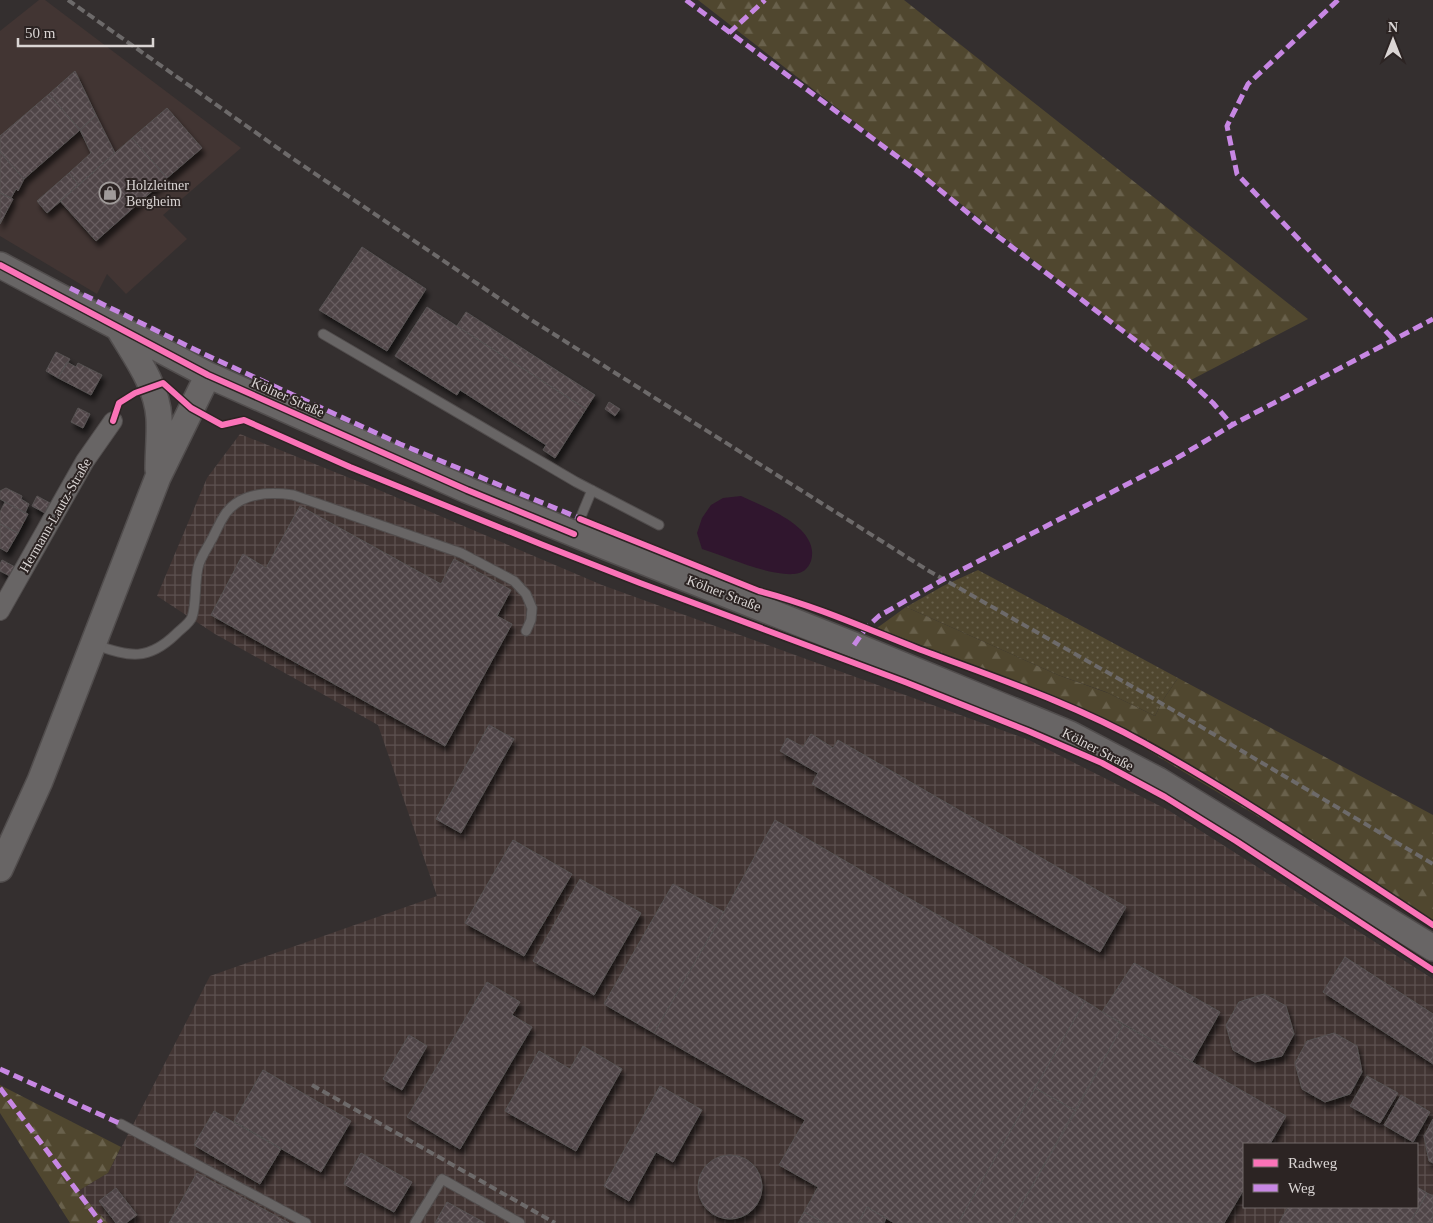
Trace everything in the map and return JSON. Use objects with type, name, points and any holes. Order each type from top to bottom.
[{"type":"main road","name":"Kölner Straße","points":[[0,266],[208,375],[467,490],[845,641],[1070,734],[1158,780],[1433,948]]},
{"type":"main road","points":[[119,329],[146,373],[152,387],[159,416],[158,477]]},
{"type":"main road","points":[[0,869],[40,781],[158,477],[208,375]]},
{"type":"street","name":"Hermann-Lautz-Straße","points":[[0,611],[85,461],[113,421]]},
{"type":"lane","points":[[323,334],[592,490],[659,525]]},
{"type":"lane","points":[[574,534],[592,490]]},
{"type":"lane","points":[[93,644],[130,654],[144,654],[158,650],[192,618],[199,564],[226,512],[242,499],[273,492],[293,495],[461,553],[514,581],[526,594],[532,608],[531,620],[526,631]]},
{"type":"lane","points":[[121,1124],[306,1223]]},
{"type":"lane","points":[[415,1223],[442,1179],[520,1223]]},
{"type":"shaded area","points":[[39,0],[45,0],[241,148],[163,215],[187,239],[126,294],[107,274],[97,294],[0,236],[0,31]]},
{"type":"shaded area","points":[[240,434],[372,487],[602,585],[1029,740],[1168,810],[1433,979],[1433,1223],[108,1223],[78,1191],[108,1173],[210,976],[437,896],[378,725],[215,634],[157,596],[207,478]]},
{"type":"shaded area","points":[[741,496],[776,512],[799,528],[808,538],[812,549],[811,561],[805,570],[794,574],[772,572],[702,549],[697,533],[702,518],[711,505],[723,498]]},
{"type":"green space","points":[[698,0],[904,0],[1308,319],[1189,381]]},
{"type":"green space","points":[[978,570],[1178,678],[1155,716],[1106,692],[1058,675],[906,607],[943,586]]},
{"type":"green space","points":[[906,607],[1058,675],[1108,693],[1155,716],[1178,678],[1433,815],[1433,921],[1072,705],[877,628]]},
{"type":"green space","points":[[0,1085],[121,1147],[108,1173],[78,1191],[108,1223],[70,1223],[0,1113]]},
{"type":"building","points":[[75,71],[96,115],[80,130],[49,94]]},
{"type":"building","points":[[49,94],[80,130],[24,179],[0,152],[0,136]]},
{"type":"building","points":[[167,108],[202,148],[167,178],[132,138]]},
{"type":"building","points":[[96,115],[115,153],[79,185],[69,173],[91,153],[80,130]]},
{"type":"building","name":"Holzleitner Bergheim","points":[[132,138],[167,178],[96,241],[60,201]]},
{"type":"building","points":[[0,152],[24,179],[18,191],[16,189],[11,198],[0,193]]},
{"type":"building","points":[[69,173],[79,185],[47,213],[37,201]]},
{"type":"building","points":[[0,193],[13,199],[0,224]]},
{"type":"building","points":[[362,247],[426,289],[387,351],[319,310]]},
{"type":"building","points":[[427,307],[586,409],[555,458],[543,450],[546,445],[460,390],[457,395],[395,356]]},
{"type":"building","points":[[466,312],[595,395],[586,409],[457,326]]},
{"type":"building","points":[[56,352],[70,359],[58,378],[46,371]]},
{"type":"building","points":[[67,362],[76,367],[78,363],[102,375],[91,395],[58,378]]},
{"type":"building","points":[[609,402],[620,409],[615,416],[605,409]]},
{"type":"building","points":[[78,408],[90,414],[83,428],[71,422]]},
{"type":"building","points":[[6,488],[22,496],[21,499],[29,504],[25,513],[0,499],[0,491]]},
{"type":"building","points":[[37,496],[50,503],[45,513],[32,506]]},
{"type":"building","points":[[5,502],[28,514],[18,533],[0,524],[0,512]]},
{"type":"building","points":[[300,506],[441,584],[454,559],[511,590],[497,616],[512,624],[445,746],[211,615],[243,554],[266,568]]},
{"type":"building","points":[[0,524],[18,533],[7,552],[0,548]]},
{"type":"building","points":[[2,560],[15,567],[10,576],[0,571]]},
{"type":"building","points":[[489,725],[514,739],[461,833],[436,819]]},
{"type":"building","points":[[811,734],[833,748],[838,740],[1126,907],[1100,952],[812,784],[818,773],[780,751],[787,738],[803,747]]},
{"type":"building","points":[[775,820],[1085,1001],[958,1223],[894,1223],[867,1207],[858,1223],[824,1223],[804,1212],[818,1187],[779,1165],[805,1120],[654,1033]]},
{"type":"building","points":[[513,840],[572,874],[524,956],[465,923]]},
{"type":"building","points":[[580,879],[641,913],[594,995],[533,961]]},
{"type":"building","points":[[673,884],[724,912],[654,1033],[604,1004]]},
{"type":"building","points":[[1345,957],[1433,1014],[1433,1064],[1323,992]]},
{"type":"building","points":[[1134,963],[1220,1012],[1192,1062],[1102,1012]]},
{"type":"building","points":[[487,982],[520,1002],[512,1015],[532,1027],[460,1149],[407,1117]]},
{"type":"building","points":[[1264,994],[1286,1006],[1294,1034],[1282,1056],[1255,1062],[1233,1050],[1226,1025],[1239,1002]]},
{"type":"building","points":[[1085,1001],[1123,1025],[1076,1111],[1035,1088]]},
{"type":"building","points":[[1123,1025],[1286,1116],[1271,1143],[1243,1143],[1243,1191],[1224,1223],[1011,1223]]},
{"type":"building","points":[[1334,1033],[1357,1046],[1362,1072],[1350,1094],[1325,1102],[1302,1089],[1295,1063],[1307,1041]]},
{"type":"building","points":[[409,1035],[427,1046],[402,1090],[383,1079]]},
{"type":"building","points":[[583,1046],[622,1069],[576,1151],[505,1111],[539,1051],[570,1069]]},
{"type":"building","points":[[263,1070],[351,1121],[321,1172],[234,1121]]},
{"type":"building","points":[[1367,1076],[1398,1093],[1380,1123],[1350,1106]]},
{"type":"building","points":[[660,1086],[702,1110],[673,1162],[656,1152],[629,1201],[604,1186]]},
{"type":"building","points":[[1035,1088],[1076,1111],[1011,1223],[958,1223]]},
{"type":"building","points":[[1401,1095],[1430,1112],[1413,1142],[1384,1125]]},
{"type":"building","points":[[214,1111],[281,1149],[260,1184],[194,1145]]},
{"type":"building","points":[[1433,1119],[1433,1163],[1429,1161],[1424,1136]]},
{"type":"building","points":[[361,1153],[412,1182],[394,1212],[344,1184]]},
{"type":"building","points":[[730,1155],[742,1157],[753,1164],[760,1175],[762,1187],[760,1199],[753,1210],[742,1217],[730,1219],[718,1217],[707,1210],[700,1199],[698,1187],[700,1175],[707,1164],[718,1157]]},
{"type":"building","points":[[197,1173],[289,1223],[169,1223]]},
{"type":"building","points":[[116,1188],[137,1215],[126,1223],[116,1223],[99,1201]]},
{"type":"building","points":[[1418,1188],[1427,1193],[1410,1223],[1279,1223],[1287,1208],[1418,1208]]},
{"type":"building","points":[[1427,1193],[1433,1196],[1433,1223],[1410,1223]]},
{"type":"building","points":[[447,1202],[485,1223],[435,1223]]},
{"type":"building","points":[[867,1207],[886,1218],[884,1223],[858,1223]]},
{"type":"building","points":[[804,1212],[824,1223],[798,1223]]},
{"type":"railway","points":[[68,0],[289,156],[525,316],[929,571],[1149,696],[1433,864]]},
{"type":"railway","points":[[312,1085],[555,1223]]},
{"type":"marked path","points":[[686,0],[918,172],[979,222],[1189,381],[1213,403],[1232,425]]},
{"type":"marked path","points":[[729,33],[765,0]]},
{"type":"marked path","points":[[1338,0],[1248,84],[1227,126],[1237,174],[1394,340]]},
{"type":"marked path","points":[[70,288],[204,354],[400,444],[584,520]]},
{"type":"marked path","points":[[854,645],[866,628],[879,616],[944,579],[1172,461],[1232,425],[1433,319]]},
{"type":"marked path","points":[[0,1069],[121,1124]]},
{"type":"marked path","points":[[0,1088],[101,1223]]},
{"type":"cycle path","points":[[0,265],[208,375],[467,490],[574,534]]},
{"type":"cycle path","points":[[113,421],[119,403],[135,393],[163,383],[191,408],[222,425],[244,420],[350,467],[543,545],[905,682],[1028,731],[1102,763],[1165,797],[1236,841],[1433,970]]},
{"type":"cycle path","points":[[580,519],[759,591],[839,617],[1032,691],[1089,715],[1144,743],[1218,786],[1433,925]]},
{"type":"place","name":"Holzleitner Bergheim","points":[[110,193]]}]
